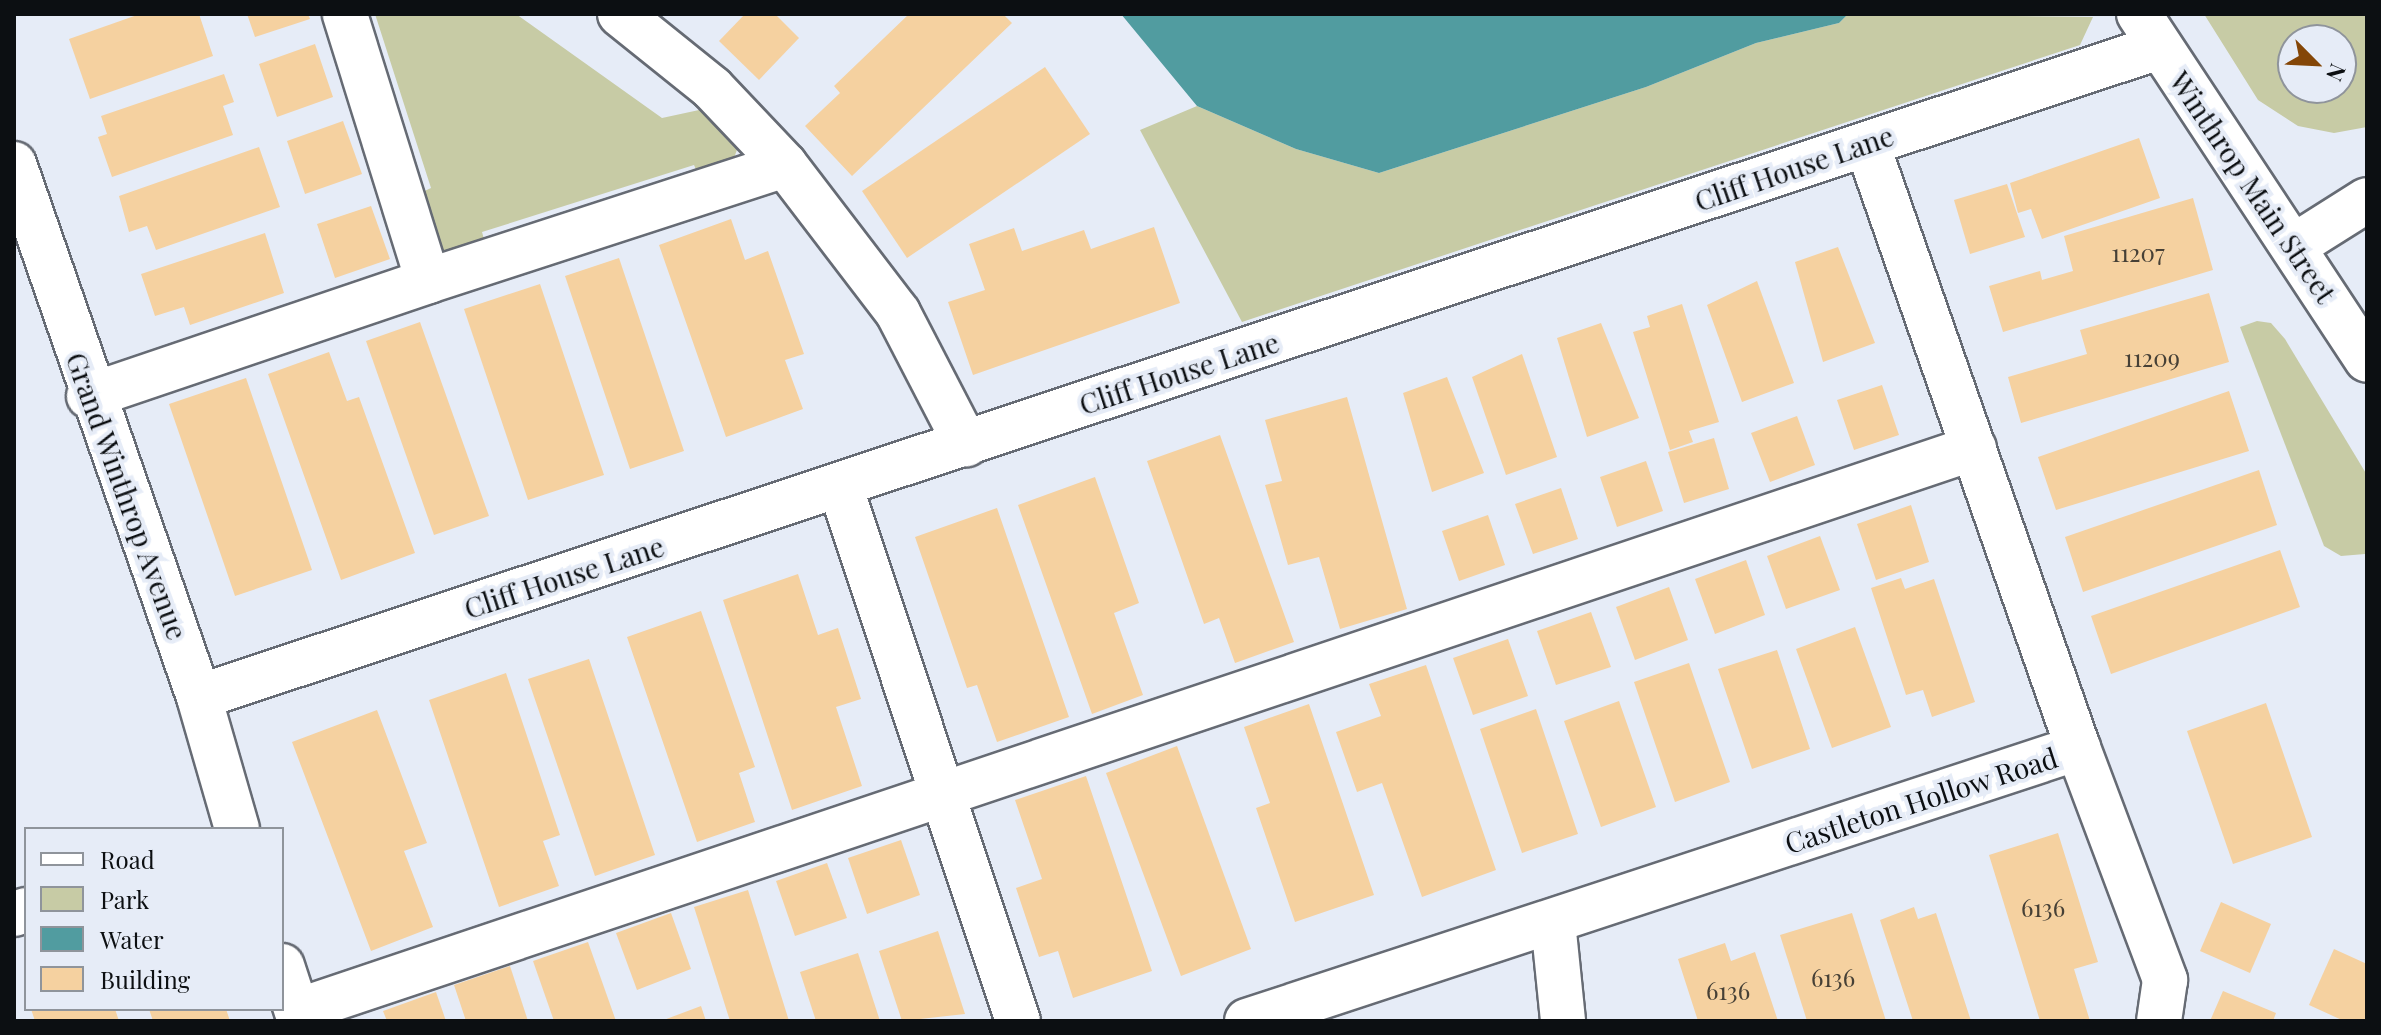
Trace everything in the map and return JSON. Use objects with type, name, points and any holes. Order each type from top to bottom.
[{"type":"street","points":[[345,14],[428,281]]},
{"type":"street","points":[[620,14],[712,88],[785,165],[898,313],[966,444]]},
{"type":"street","name":"Cliff House Lane","points":[[199,697],[1867,144],[2149,30]]},
{"type":"street","name":"Winthrop Main Street","points":[[2149,30],[2367,360]]},
{"type":"street","name":"Castleton Hollow Road","points":[[1247,1021],[2078,748],[1867,144]]},
{"type":"street","name":"Grand Winthrop Avenue","points":[[14,164],[89,396],[199,697],[236,827]]},
{"type":"street","points":[[89,396],[785,165]]},
{"type":"street","points":[[2294,246],[2367,200]]},
{"type":"street","points":[[284,972],[298,1016],[942,790],[1974,448]]},
{"type":"street","points":[[840,486],[1018,1021]]},
{"type":"street","points":[[2078,748],[2165,980],[2159,1021]]},
{"type":"street","points":[[1553,922],[1563,1021]]},
{"type":"green space","points":[[375,14],[516,14],[662,118],[713,107],[738,147],[734,158],[728,170],[700,179],[694,165],[482,232],[486,246],[453,255],[440,248],[416,195],[431,188]]},
{"type":"green space","points":[[1848,14],[2093,17],[2080,45],[1242,322],[1140,130],[1197,106],[1296,149],[1379,173],[1646,87],[1756,43],[1839,23]]},
{"type":"green space","points":[[2204,14],[2367,14],[2367,127],[2334,133],[2298,126],[2258,100]]},
{"type":"green space","points":[[2257,321],[2271,323],[2285,339],[2367,475],[2365,554],[2341,556],[2324,546],[2240,327]]},
{"type":"water","points":[[1121,14],[1848,14],[1839,23],[1756,43],[1646,87],[1379,173],[1296,149],[1197,106]]},
{"type":"building","points":[[140,14],[199,14],[213,56],[90,99],[69,39]]},
{"type":"building","points":[[247,14],[308,14],[310,19],[255,37]]},
{"type":"building","points":[[745,14],[775,14],[799,38],[759,80],[719,41]]},
{"type":"building","points":[[909,14],[1003,14],[1012,23],[852,176],[805,126],[840,93],[834,86]]},
{"type":"building","points":[[315,44],[333,97],[277,117],[259,64]]},
{"type":"building","points":[[1045,67],[1090,134],[907,258],[862,191]]},
{"type":"building","points":[[224,74],[234,102],[223,106],[233,135],[112,177],[98,137],[107,134],[101,116]]},
{"type":"building","points":[[343,121],[362,174],[305,194],[287,141]]},
{"type":"building","points":[[2139,138],[2160,198],[2042,239],[2031,209],[2018,213],[2010,183]]},
{"type":"building","points":[[259,147],[280,207],[156,250],[147,226],[129,232],[119,196]]},
{"type":"building","points":[[2007,184],[2025,237],[1970,254],[1954,200]]},
{"type":"building","points":[[2193,198],[2213,270],[2003,332],[1989,286],[2040,271],[2042,280],[2073,271],[2064,236]]},
{"type":"building","points":[[371,206],[390,259],[335,278],[317,224]]},
{"type":"building","points":[[731,219],[745,260],[768,251],[804,354],[785,360],[803,409],[726,437],[659,245]]},
{"type":"building","points":[[1154,227],[1180,303],[973,375],[948,302],[985,290],[969,244],[1014,228],[1022,251],[1084,230],[1091,249]]},
{"type":"building","points":[[265,233],[284,293],[190,325],[184,307],[155,316],[141,274]]},
{"type":"building","points":[[1838,247],[1875,343],[1823,362],[1795,262]]},
{"type":"building","points":[[619,258],[684,451],[630,469],[565,276]]},
{"type":"building","points":[[1757,281],[1794,383],[1742,402],[1707,305]]},
{"type":"building","points":[[540,284],[604,475],[528,500],[464,309]]},
{"type":"building","points":[[2209,293],[2229,362],[2021,423],[2008,377],[2087,354],[2080,330]]},
{"type":"building","points":[[1682,304],[1719,422],[1689,431],[1693,442],[1670,450],[1633,332],[1650,327],[1647,316]]},
{"type":"building","points":[[420,322],[489,516],[434,535],[366,341]]},
{"type":"building","points":[[1601,323],[1639,418],[1587,437],[1557,338]]},
{"type":"building","points":[[329,352],[347,401],[359,397],[415,553],[341,580],[268,374]]},
{"type":"building","points":[[1522,354],[1557,457],[1506,475],[1472,377]]},
{"type":"building","points":[[1447,377],[1484,473],[1432,492],[1403,393]]},
{"type":"building","points":[[246,378],[312,570],[235,596],[169,404]]},
{"type":"building","points":[[1882,385],[1899,435],[1854,450],[1837,400]]},
{"type":"building","points":[[2229,391],[2249,451],[2056,510],[2038,457]]},
{"type":"building","points":[[1347,397],[1407,609],[1340,629],[1319,557],[1288,565],[1265,485],[1282,481],[1265,420]]},
{"type":"building","points":[[1797,416],[1815,465],[1770,482],[1751,433]]},
{"type":"building","points":[[1220,435],[1294,642],[1235,663],[1219,618],[1204,624],[1147,461]]},
{"type":"building","points":[[1714,438],[1729,489],[1684,503],[1668,452]]},
{"type":"building","points":[[1646,461],[1663,511],[1617,527],[1600,477]]},
{"type":"building","points":[[2259,470],[2277,525],[2083,592],[2065,537]]},
{"type":"building","points":[[1095,477],[1139,603],[1114,613],[1143,695],[1092,714],[1018,505]]},
{"type":"building","points":[[1561,488],[1578,539],[1533,554],[1515,504]]},
{"type":"building","points":[[1911,505],[1929,562],[1876,580],[1857,524]]},
{"type":"building","points":[[997,508],[1069,717],[997,742],[977,685],[967,688],[915,537]]},
{"type":"building","points":[[1488,515],[1505,565],[1459,581],[1442,531]]},
{"type":"building","points":[[1820,536],[1840,590],[1786,609],[1767,556]]},
{"type":"building","points":[[2280,550],[2300,607],[2111,674],[2091,616]]},
{"type":"building","points":[[1746,560],[1765,615],[1715,634],[1695,579]]},
{"type":"building","points":[[798,574],[818,635],[838,628],[861,699],[836,707],[862,786],[792,810],[723,600]]},
{"type":"building","points":[[1901,578],[1905,589],[1934,579],[1975,702],[1932,717],[1923,690],[1906,695],[1871,588]]},
{"type":"building","points":[[1669,587],[1688,640],[1635,660],[1616,607]]},
{"type":"building","points":[[701,611],[755,767],[739,773],[755,822],[697,842],[627,637]]},
{"type":"building","points":[[1591,612],[1611,667],[1556,685],[1537,631]]},
{"type":"building","points":[[1855,627],[1891,727],[1832,748],[1796,649]]},
{"type":"building","points":[[1508,639],[1528,696],[1473,715],[1453,658]]},
{"type":"building","points":[[1777,650],[1810,749],[1752,769],[1718,669]]},
{"type":"building","points":[[589,659],[655,855],[595,876],[528,679]]},
{"type":"building","points":[[1689,663],[1730,782],[1675,802],[1634,682]]},
{"type":"building","points":[[1426,665],[1496,870],[1422,897],[1382,783],[1357,792],[1336,732],[1381,716],[1369,684]]},
{"type":"building","points":[[506,673],[560,835],[543,841],[559,886],[499,907],[429,700]]},
{"type":"building","points":[[1619,701],[1656,807],[1601,827],[1564,721]]},
{"type":"building","points":[[2266,703],[2312,837],[2233,864],[2187,731]]},
{"type":"building","points":[[1309,704],[1374,895],[1295,922],[1256,808],[1270,803],[1244,727]]},
{"type":"building","points":[[1536,709],[1578,834],[1522,853],[1480,729]]},
{"type":"building","points":[[377,710],[427,843],[404,851],[433,927],[371,951],[292,742]]},
{"type":"building","points":[[1177,746],[1251,949],[1181,976],[1106,773]]},
{"type":"building","points":[[1086,776],[1152,971],[1073,998],[1058,951],[1039,957],[1016,888],[1042,879],[1015,800]]},
{"type":"building","points":[[2058,833],[2098,962],[2074,969],[2090,1021],[2040,1021],[1989,855]]},
{"type":"building","points":[[901,840],[920,895],[867,914],[848,858]]},
{"type":"building","points":[[827,863],[847,918],[795,936],[776,881]]},
{"type":"building","points":[[748,890],[789,1021],[730,1021],[694,907]]},
{"type":"building","points":[[2221,902],[2271,924],[2250,973],[2200,951]]},
{"type":"building","points":[[1914,907],[1918,919],[1936,913],[1971,1021],[1913,1021],[1880,920]]},
{"type":"building","points":[[671,913],[691,969],[637,990],[616,933]]},
{"type":"building","points":[[1852,913],[1886,1021],[1807,1021],[1780,935]]},
{"type":"building","points":[[938,931],[965,1014],[902,1021],[879,951]]},
{"type":"building","points":[[588,942],[616,1021],[554,1021],[533,961]]},
{"type":"building","points":[[1725,943],[1731,961],[1755,952],[1778,1021],[1698,1021],[1678,959]]},
{"type":"building","points":[[2334,949],[2367,964],[2367,1021],[2344,1021],[2309,1005]]},
{"type":"building","points":[[858,953],[880,1021],[816,1021],[800,972]]},
{"type":"building","points":[[510,966],[528,1021],[466,1021],[454,985]]},
{"type":"building","points":[[2223,991],[2276,1013],[2273,1021],[2210,1021]]},
{"type":"building","points":[[436,992],[446,1021],[387,1021],[383,1011]]},
{"type":"building","points":[[701,1006],[706,1021],[661,1021]]},
{"type":"building","points":[[32,1011],[116,1011],[119,1021],[35,1021]]},
{"type":"building","points":[[150,1011],[227,1011],[230,1021],[153,1021]]}]
